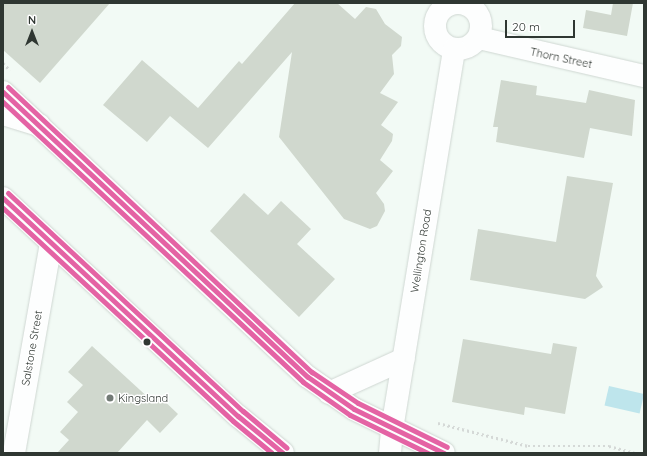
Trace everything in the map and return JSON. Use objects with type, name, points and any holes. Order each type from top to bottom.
[{"type":"main road","points":[[464,3],[475,9],[482,26],[479,38],[469,47],[454,49],[440,41],[435,30],[437,6],[464,3]]},
{"type":"main road","name":"Thorn Street","points":[[479,38],[644,76]]},
{"type":"main road","name":"Wellington Road","points":[[390,453],[392,429],[454,49]]},
{"type":"main road","points":[[3,92],[272,345],[329,393],[392,429],[444,453]]},
{"type":"main road","points":[[3,114],[39,125]]},
{"type":"main road","points":[[3,198],[238,416],[283,453]]},
{"type":"main road","name":"Salstone Street","points":[[14,453],[51,243]]},
{"type":"main road","points":[[329,393],[404,359]]},
{"type":"path","points":[[434,422],[528,446],[609,446],[635,453]]},
{"type":"water","points":[[609,386],[644,394],[640,414],[605,405]]},
{"type":"building","points":[[3,3],[110,3],[40,83],[3,50]]},
{"type":"building","points":[[295,3],[337,3],[355,19],[366,7],[376,9],[385,24],[402,37],[401,46],[392,55],[394,74],[380,93],[398,102],[381,125],[393,134],[392,141],[380,160],[393,171],[376,193],[384,204],[385,211],[377,226],[370,229],[344,219],[279,137],[292,52],[208,148],[170,116],[147,142],[103,105],[142,60],[198,108],[239,61],[242,64]]},
{"type":"building","points":[[613,3],[633,3],[627,36],[583,28],[586,10],[611,15]]},
{"type":"building","points":[[501,80],[537,86],[536,95],[586,103],[589,90],[635,100],[632,136],[590,128],[584,158],[496,142],[498,127],[493,127]]},
{"type":"building","points":[[567,176],[613,183],[596,276],[603,287],[585,299],[470,280],[478,229],[556,242]]},
{"type":"building","points":[[244,193],[268,215],[281,201],[311,229],[297,244],[335,279],[299,317],[210,231]]},
{"type":"building","points":[[463,339],[551,354],[553,343],[577,347],[565,414],[525,407],[524,415],[452,402]]},
{"type":"building","name":"Kingsland","points":[[92,346],[152,401],[158,395],[178,414],[160,433],[147,420],[117,453],[57,453],[69,440],[60,432],[78,412],[67,402],[83,385],[68,372]]},
{"type":"transit line","points":[[8,87],[312,372],[358,403],[447,447]]},
{"type":"transit line","points":[[3,92],[308,377],[354,409],[444,453]]},
{"type":"transit line","points":[[3,102],[303,382],[350,415],[428,453]]},
{"type":"transit line","points":[[8,193],[243,411],[287,448]]},
{"type":"transit line","points":[[3,198],[238,416],[283,453]]},
{"type":"transit line","points":[[3,208],[233,421],[272,453]]},
{"type":"place","name":"Kingsland","points":[[110,398]]}]
